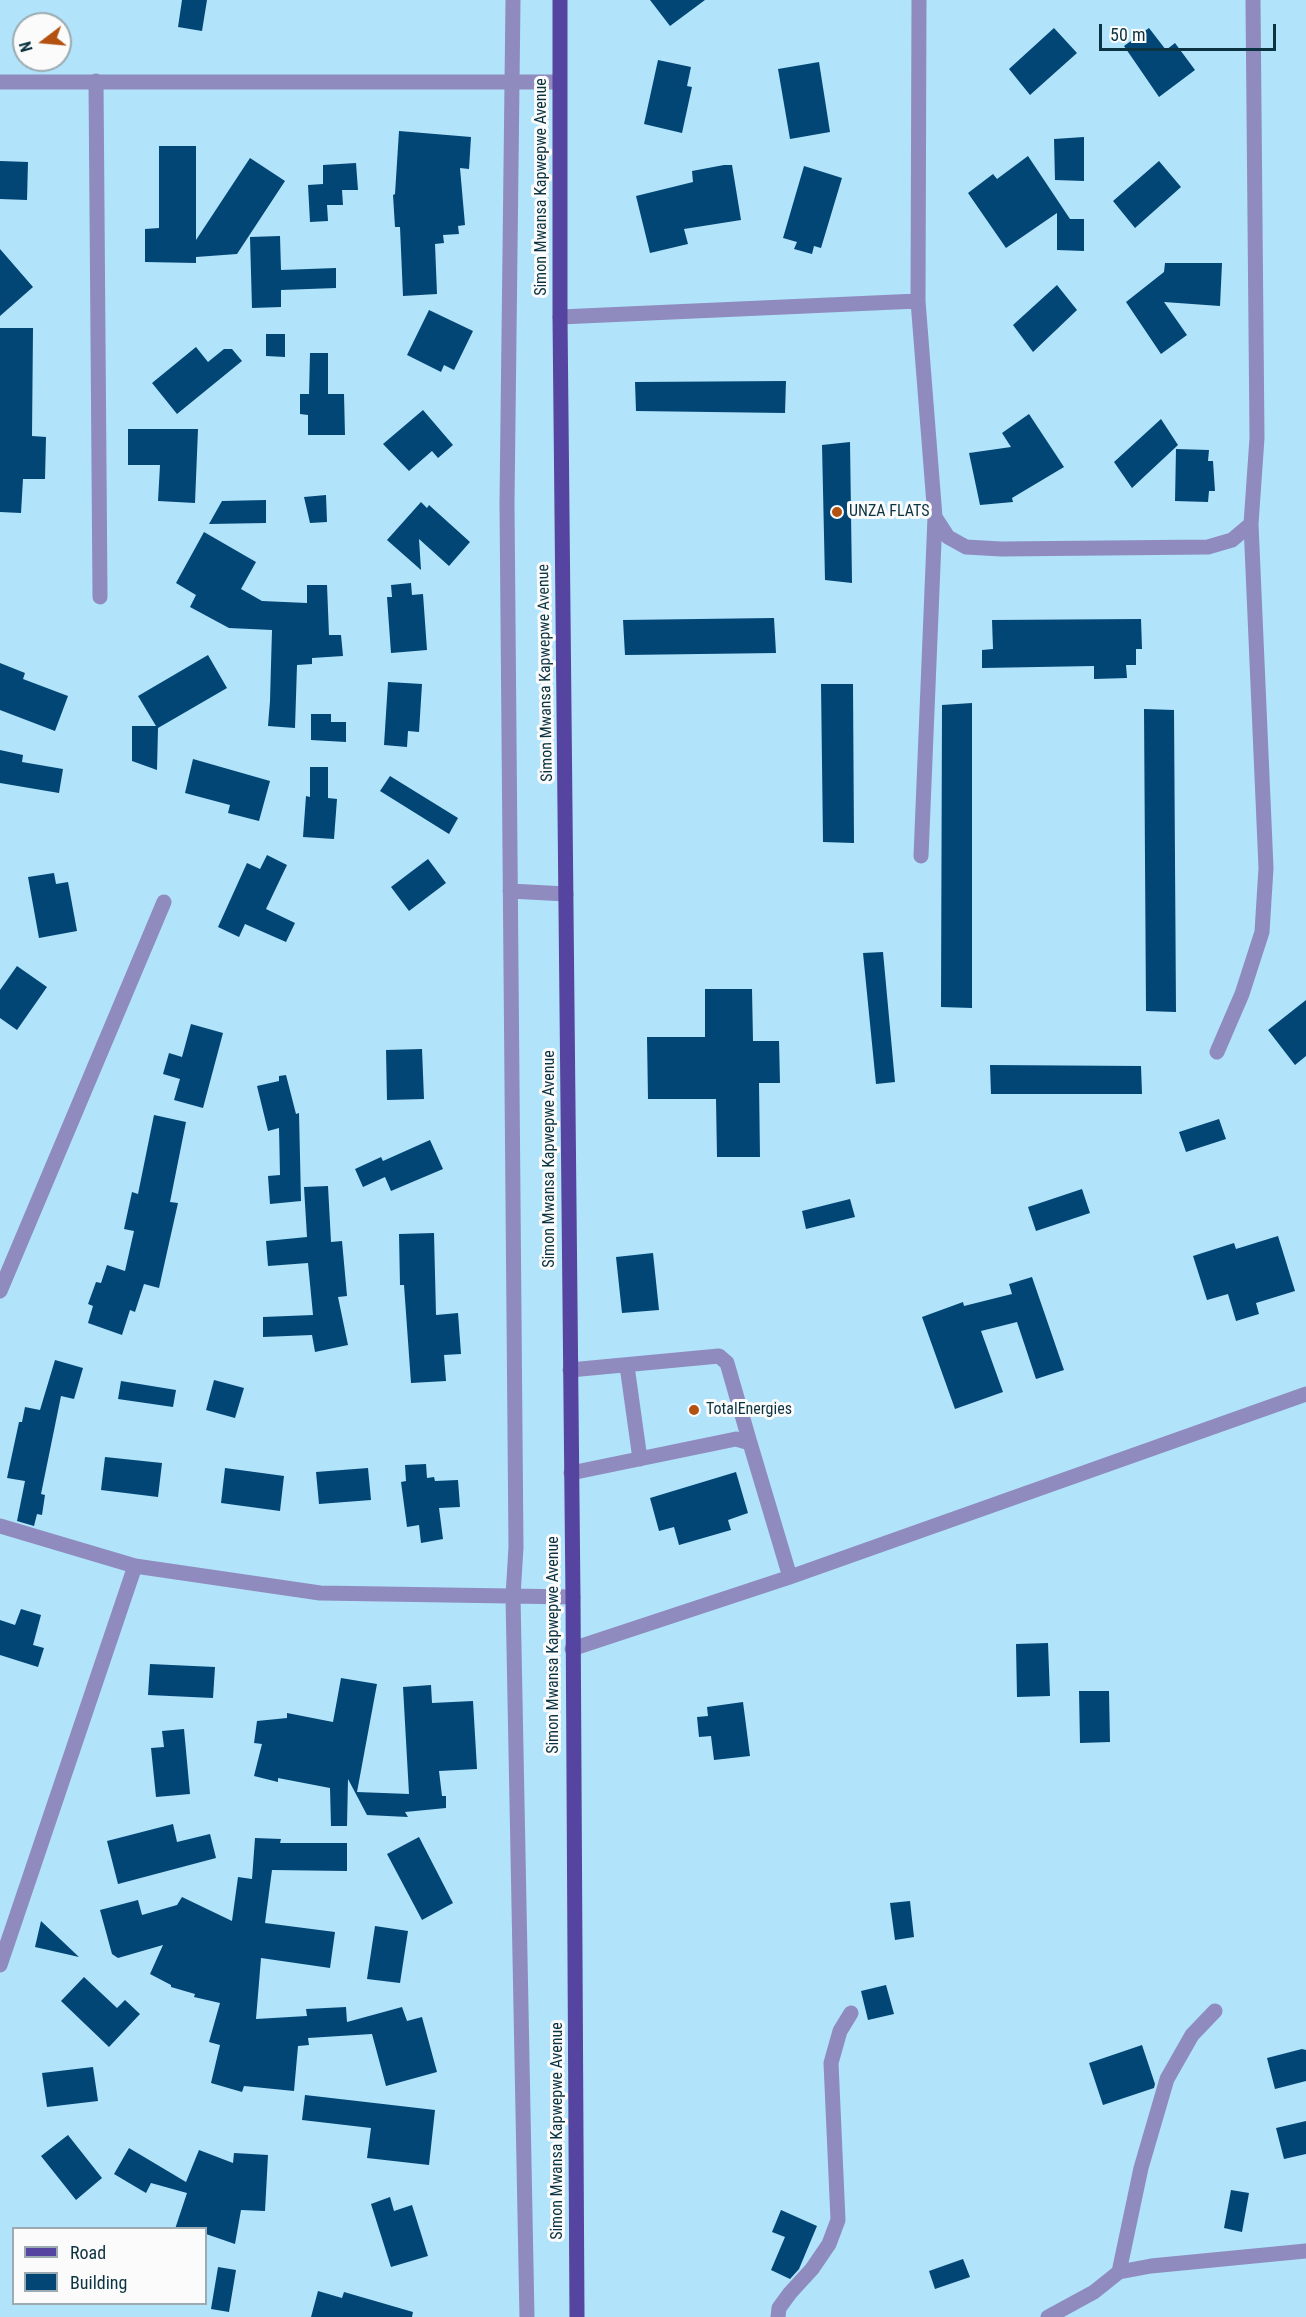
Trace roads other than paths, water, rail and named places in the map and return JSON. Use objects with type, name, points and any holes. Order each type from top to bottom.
[{"type":"main road","name":"Simon Mwansa Kapwepwe Avenue","points":[[560,0],[560,317],[572,1473],[577,2317]]},
{"type":"street","points":[[513,0],[507,503],[516,1535],[513,1596],[527,2317]]},
{"type":"street","points":[[919,0],[918,301],[935,517],[921,856]]},
{"type":"street","points":[[1217,1053],[1242,994],[1262,932],[1266,868],[1251,524],[1257,438],[1253,0]]},
{"type":"street","points":[[96,81],[100,597]]},
{"type":"street","points":[[0,82],[559,82]]},
{"type":"street","points":[[560,317],[918,301]]},
{"type":"street","points":[[935,517],[948,537],[966,547],[1001,549],[1208,547],[1232,540],[1251,524]]},
{"type":"street","points":[[510,891],[566,894]]},
{"type":"street","points":[[0,1291],[164,902]]},
{"type":"street","points":[[570,1370],[719,1356],[727,1363],[790,1577]]},
{"type":"street","points":[[627,1366],[640,1459]]},
{"type":"street","points":[[572,1649],[790,1577],[1306,1394]]},
{"type":"street","points":[[572,1473],[736,1439],[750,1443]]},
{"type":"street","points":[[0,1526],[135,1566],[320,1593],[573,1597]]},
{"type":"street","points":[[0,1965],[135,1566]]},
{"type":"street","points":[[1119,2272],[1141,2168],[1167,2079],[1192,2035],[1215,2011]]},
{"type":"street","points":[[778,2317],[779,2308],[812,2269],[829,2244],[838,2220],[831,2063],[840,2031],[851,2013]]},
{"type":"street","points":[[1048,2317],[1094,2292],[1119,2272],[1151,2266],[1306,2251]]},
{"type":"place","name":"UNZA FLATS","points":[[837,512]]},
{"type":"place","name":"TotalEnergies","points":[[694,1410]]}]
